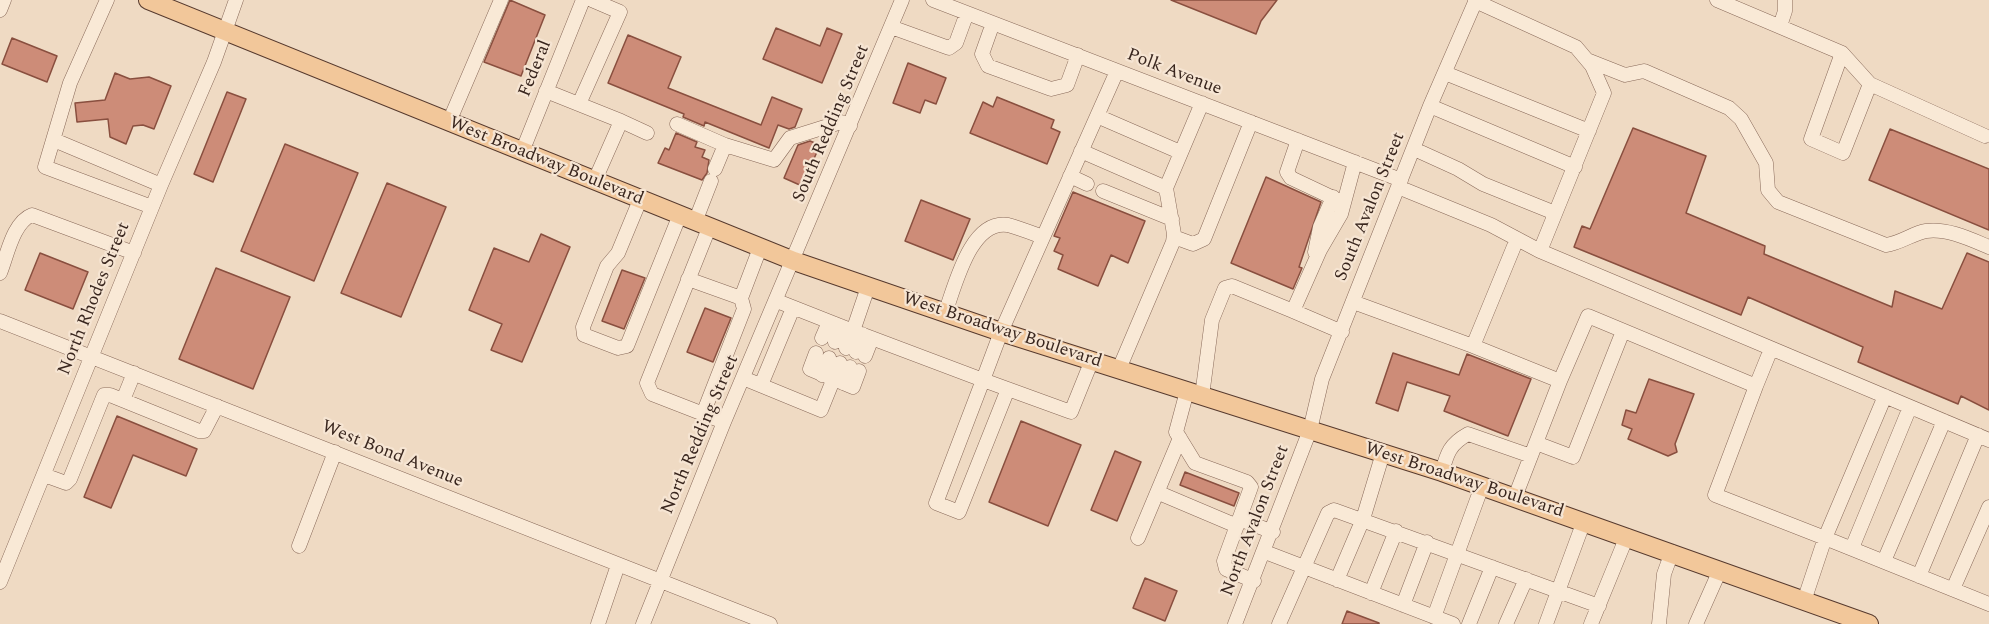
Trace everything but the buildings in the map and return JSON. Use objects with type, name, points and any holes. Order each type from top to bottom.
[{"type":"main road","name":"West Broadway Boulevard","points":[[148,0],[794,261],[1001,332],[1442,472],[1869,624]]},
{"type":"street","points":[[0,10],[4,0]]},
{"type":"street","points":[[107,0],[70,83],[45,167],[152,207]]},
{"type":"street","name":"North Rhodes Street","points":[[0,582],[226,31],[236,0]]},
{"type":"street","points":[[449,122],[501,0]]},
{"type":"street","name":"Federal","points":[[522,152],[583,0]]},
{"type":"street","points":[[579,104],[620,12],[592,0]]},
{"type":"street","name":"South Redding Street","points":[[794,261],[902,0]]},
{"type":"street","name":"Polk Avenue","points":[[933,0],[1355,162],[1491,225],[1540,251],[1984,438]]},
{"type":"street","points":[[1717,0],[1842,53],[1870,84],[1985,136]]},
{"type":"street","points":[[1780,26],[1785,11],[1785,0]]},
{"type":"street","points":[[1475,1],[1576,47],[1587,60],[1604,93],[1540,251]]},
{"type":"street","name":"South Avalon Street","points":[[1310,430],[1322,379],[1430,106],[1475,1]]},
{"type":"street","points":[[891,27],[949,48],[956,43],[967,13]]},
{"type":"street","points":[[993,23],[982,54],[988,66],[1051,89],[1066,85],[1078,56]]},
{"type":"street","points":[[1842,53],[1811,139],[1843,153],[1870,84]]},
{"type":"street","points":[[1587,60],[1625,75],[1644,71],[1729,108],[1741,119],[1766,163],[1768,190],[1778,202],[1886,245],[1901,243],[1925,231],[1949,233],[1989,247]]},
{"type":"street","points":[[1008,389],[959,512],[936,503],[1001,332],[1117,70]]},
{"type":"street","points":[[1445,73],[1589,131]]},
{"type":"street","points":[[546,91],[648,133]]},
{"type":"street","points":[[1119,369],[1174,237],[1166,188],[1179,152],[1202,103]]},
{"type":"street","points":[[1430,106],[1575,167]]},
{"type":"street","points":[[1097,116],[1179,152]]},
{"type":"street","points":[[595,180],[621,121]]},
{"type":"street","points":[[677,124],[725,146],[774,160],[790,138],[841,122],[850,126]]},
{"type":"street","points":[[1174,237],[1193,244],[1204,239],[1251,122]]},
{"type":"street","points":[[54,140],[161,185]]},
{"type":"street","points":[[1298,140],[1287,172],[1298,182],[1339,200]]},
{"type":"street","points":[[640,200],[618,253],[607,266],[583,327],[584,335],[618,348],[627,346],[694,222],[725,146]]},
{"type":"street","points":[[1414,150],[1458,168],[1483,184],[1555,213]]},
{"type":"street","points":[[1081,151],[1166,188]]},
{"type":"street","points":[[1293,311],[1355,162]]},
{"type":"street","points":[[1070,176],[1087,184]]},
{"type":"street","points":[[1103,190],[1172,219]]},
{"type":"street","points":[[1320,250],[1341,214],[1339,200]]},
{"type":"street","points":[[1313,266],[1320,227],[1339,200]]},
{"type":"street","points":[[0,273],[15,234],[27,217],[32,216],[134,253]]},
{"type":"street","points":[[694,222],[688,279],[647,383],[652,394],[724,422]]},
{"type":"street","points":[[945,313],[966,257],[978,236],[992,226],[1006,225],[1043,237]]},
{"type":"street","points":[[1473,346],[1517,239]]},
{"type":"street","points":[[703,414],[744,309],[741,298],[760,248]]},
{"type":"street","name":"North Redding Street","points":[[643,624],[724,422],[794,261]]},
{"type":"street","points":[[688,279],[741,298]]},
{"type":"street","points":[[845,347],[868,286]]},
{"type":"street","points":[[1254,581],[1226,569],[1224,561],[1251,487],[1247,482],[1196,463],[1176,432],[1194,394],[1212,320],[1225,288],[1232,286],[1342,332]]},
{"type":"street","points":[[777,301],[1071,412],[1092,360]]},
{"type":"street","points":[[1353,302],[1560,381]]},
{"type":"street","points":[[761,385],[793,308]]},
{"type":"street","points":[[1515,497],[1588,316],[1756,386]]},
{"type":"street","name":"West Bond Avenue","points":[[0,321],[770,624]]},
{"type":"street","points":[[845,347],[851,330]]},
{"type":"street","points":[[845,347],[851,330]]},
{"type":"street","points":[[1536,443],[1574,458],[1623,331]]},
{"type":"street","points":[[1771,348],[1715,495],[1989,604]]},
{"type":"street","points":[[744,378],[821,410],[839,362]]},
{"type":"street","points":[[839,362],[853,387],[810,369],[839,362]]},
{"type":"street","points":[[123,400],[134,373]]},
{"type":"street","points":[[77,392],[100,402]]},
{"type":"street","points":[[44,475],[61,483],[66,483],[70,479],[104,395],[123,400],[199,431],[204,431],[208,426],[217,406]]},
{"type":"street","points":[[1804,600],[1826,538],[1884,396]]},
{"type":"street","points":[[1852,548],[1910,407]]},
{"type":"street","points":[[1884,561],[1944,421]]},
{"type":"street","name":"North Avalon Street","points":[[1235,624],[1273,532],[1310,430]]},
{"type":"street","points":[[1442,472],[1447,451],[1455,441],[1468,434],[1531,456]]},
{"type":"street","points":[[1138,538],[1159,493],[1180,438]]},
{"type":"street","points":[[1919,576],[1984,438]]},
{"type":"street","points":[[299,546],[335,452]]},
{"type":"street","points":[[1337,580],[1363,519],[1383,453]]},
{"type":"street","points":[[1434,617],[1482,486]]},
{"type":"street","points":[[1159,493],[1238,523],[1273,532]]},
{"type":"street","points":[[1953,589],[1989,507]]},
{"type":"street","points":[[1279,624],[1328,513],[1341,511],[1599,606]]},
{"type":"street","points":[[1546,624],[1584,521]]},
{"type":"street","points":[[1371,592],[1396,531]]},
{"type":"street","points":[[1591,624],[1627,536]]},
{"type":"street","points":[[1403,605],[1427,542]]},
{"type":"street","points":[[1265,552],[1454,624]]},
{"type":"street","points":[[1659,624],[1664,574],[1672,552]]},
{"type":"street","points":[[598,624],[618,564]]},
{"type":"street","points":[[1469,624],[1492,567]]},
{"type":"street","points":[[1696,624],[1720,570]]},
{"type":"street","points":[[1506,624],[1526,579]]}]
